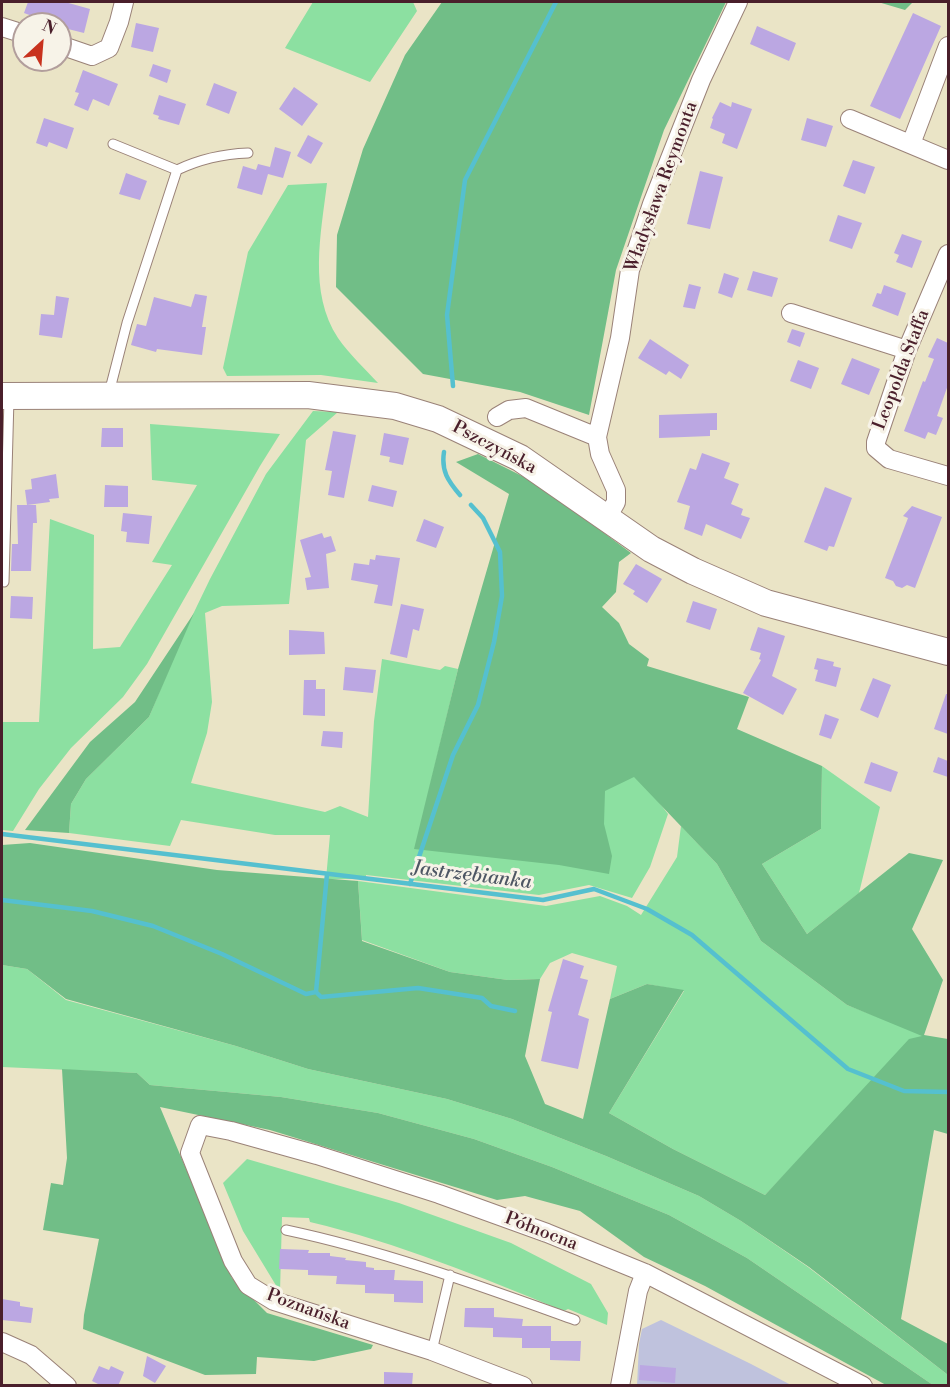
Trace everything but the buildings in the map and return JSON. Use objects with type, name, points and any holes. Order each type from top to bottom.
[{"type":"street","points":[[72,49],[92,56],[109,48],[124,2]]},
{"type":"street","name":"Władysława Reymonta","points":[[607,518],[616,502],[616,489],[600,454],[597,437],[620,338],[630,270],[652,204],[701,80],[738,2]]},
{"type":"street","points":[[911,144],[948,46]]},
{"type":"street","points":[[850,119],[948,160]]},
{"type":"street","name":"Leopolda Staffa","points":[[948,254],[907,350],[876,442],[876,448],[889,459],[948,476]]},
{"type":"street","points":[[791,313],[907,350]]},
{"type":"street","name":"Pszczyńska","points":[[5,396],[308,395],[394,406],[438,419],[520,458],[651,549],[693,571],[766,603],[948,652]]},
{"type":"street","points":[[497,417],[509,410],[526,408],[597,437]]},
{"type":"street","name":"Północna","points":[[200,1125],[231,1131],[317,1155],[439,1194],[547,1233],[645,1274],[863,1386]]},
{"type":"street","name":"Poznańska","points":[[200,1125],[190,1152],[233,1261],[248,1285],[274,1301],[432,1352],[523,1386]]},
{"type":"street","points":[[620,1386],[638,1291],[645,1274]]},
{"type":"street","points":[[2,1342],[31,1355],[67,1386]]},
{"type":"lane","points":[[113,144],[177,170]]},
{"type":"lane","points":[[109,395],[127,323],[177,170],[194,162],[224,154],[248,153]]},
{"type":"lane","points":[[4,582],[5,396]]},
{"type":"lane","points":[[286,1230],[345,1243],[450,1275],[575,1320]]},
{"type":"lane","points":[[432,1352],[450,1275]]},
{"type":"shaded area","points":[[661,1320],[791,1385],[637,1386],[642,1329]]},
{"type":"green space","points":[[313,2],[413,2],[417,11],[370,82],[285,48]]},
{"type":"green space","points":[[442,2],[726,2],[664,130],[616,270],[589,415],[520,392],[423,374],[336,287],[337,235],[363,149],[405,55]]},
{"type":"green space","points":[[878,2],[913,2],[905,10]]},
{"type":"green space","points":[[327,183],[319,262],[323,302],[338,338],[378,383],[321,375],[227,376],[223,368],[248,252],[288,185]]},
{"type":"green space","points":[[313,411],[338,412],[306,440],[289,604],[222,606],[205,613],[212,702],[207,733],[191,783],[325,812],[340,806],[368,817],[374,721],[382,659],[440,670],[445,666],[458,669],[415,849],[599,826],[604,790],[635,771],[668,814],[650,867],[632,898],[589,885],[539,895],[366,875],[366,879],[326,879],[330,835],[275,835],[181,820],[170,846],[69,833],[71,804],[86,779],[149,717],[183,635],[266,474]]},
{"type":"green space","points":[[150,424],[280,434],[147,664],[123,697],[71,748],[39,789],[13,831],[2,830],[2,722],[39,722],[50,519],[94,535],[93,649],[120,647],[172,565],[152,562],[197,485],[152,480]]},
{"type":"green space","points":[[478,454],[538,484],[631,553],[619,562],[616,592],[602,607],[619,623],[629,644],[649,659],[647,666],[749,697],[737,729],[822,766],[821,829],[762,864],[807,934],[909,853],[943,860],[912,929],[943,980],[924,1035],[948,1039],[948,1134],[934,1130],[901,1319],[948,1344],[948,1375],[809,1267],[699,1196],[512,1119],[447,1099],[308,1069],[236,1046],[66,999],[27,969],[2,965],[2,845],[30,843],[217,870],[358,881],[362,941],[450,972],[508,980],[540,979],[525,1056],[545,1104],[583,1119],[610,999],[647,984],[684,990],[609,1113],[673,1149],[765,1195],[909,1039],[922,1036],[847,1005],[761,941],[717,864],[634,777],[605,791],[604,824],[612,856],[609,874],[559,865],[414,849],[458,669],[509,494],[456,462]]},
{"type":"green space","points":[[194,613],[149,717],[86,779],[71,804],[69,833],[25,830],[90,742],[135,702]]},
{"type":"green space","points":[[822,766],[880,807],[859,893],[807,934],[762,864],[821,829]]},
{"type":"green space","points":[[681,826],[717,864],[761,941],[847,1005],[924,1035],[831,1126],[765,1195],[673,1149],[609,1113],[684,991],[647,984],[610,999],[617,966],[572,953],[550,963],[540,979],[508,980],[450,972],[362,940],[358,881],[546,906],[600,896],[627,906],[641,915],[677,857]]},
{"type":"green space","points":[[2,965],[27,969],[66,1000],[236,1046],[308,1069],[447,1099],[512,1119],[699,1196],[741,1221],[808,1267],[948,1375],[948,1385],[933,1385],[747,1258],[669,1215],[552,1167],[474,1139],[378,1113],[281,1097],[150,1085],[137,1073],[2,1067]]},
{"type":"green space","points":[[62,1069],[137,1073],[150,1085],[281,1097],[378,1113],[474,1139],[552,1167],[669,1215],[747,1258],[933,1385],[886,1385],[705,1286],[644,1257],[580,1211],[525,1196],[497,1200],[270,1130],[160,1107],[232,1278],[267,1313],[373,1345],[371,1349],[314,1361],[257,1357],[256,1374],[205,1375],[83,1329],[99,1239],[43,1230],[51,1183],[63,1185],[67,1158]]},
{"type":"green space","points":[[247,1159],[399,1203],[511,1243],[591,1284],[608,1313],[607,1325],[568,1309],[564,1311],[407,1250],[310,1222],[309,1218],[282,1217],[280,1292],[243,1231],[223,1183]]},
{"type":"waterway","points":[[453,386],[447,315],[465,180],[556,2]]},
{"type":"waterway","points":[[444,452],[446,475],[460,495]]},
{"type":"waterway","points":[[410,884],[453,755],[478,705],[494,642],[502,596],[500,552],[483,518],[471,505]]},
{"type":"waterway","name":"Jastrzębianka","points":[[2,834],[543,900],[594,889],[647,909],[692,935],[848,1069],[904,1091],[948,1092]]},
{"type":"waterway","points":[[316,992],[327,874]]},
{"type":"waterway","points":[[2,900],[92,911],[153,926],[222,954],[306,994],[316,992],[321,997],[418,988],[482,998],[491,1006],[515,1011]]}]
